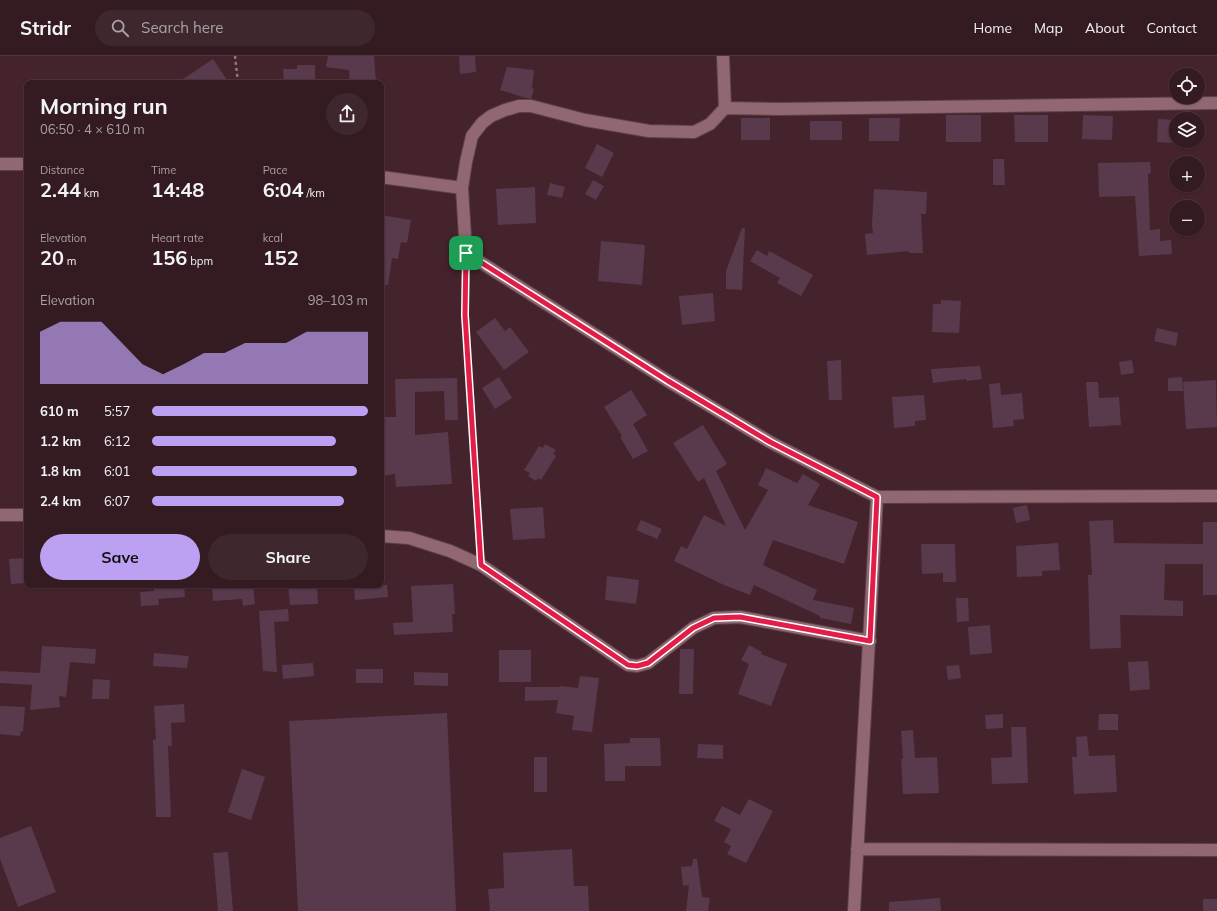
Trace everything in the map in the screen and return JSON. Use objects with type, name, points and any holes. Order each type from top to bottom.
[{"type":"street","points":[[724,56],[725,108],[710,124],[694,132],[649,131],[584,120],[532,106],[519,106],[491,116],[482,123],[472,136],[466,162],[462,188],[466,253],[668,381],[764,438],[877,497],[1217,496]]},
{"type":"street","points":[[725,108],[781,109],[1217,103]]},
{"type":"street","points":[[0,164],[24,164]]},
{"type":"street","points":[[384,177],[462,188]]},
{"type":"street","points":[[854,911],[877,497]]},
{"type":"street","points":[[0,515],[24,515]]},
{"type":"street","points":[[384,536],[409,538],[450,552],[481,565],[628,665],[637,666],[648,663],[693,628],[714,618],[740,617],[870,641]]},
{"type":"street","points":[[857,849],[1217,850]]},
{"type":"path","points":[[234,56],[238,80]]},
{"type":"path","points":[[466,253],[465,315],[481,565]]},
{"type":"building","points":[[328,56],[374,56],[376,80],[350,80],[349,70],[326,67]]},
{"type":"building","points":[[459,56],[475,56],[476,72],[460,74]]},
{"type":"building","points":[[213,59],[227,80],[182,80]]},
{"type":"building","points":[[297,65],[315,65],[315,80],[284,80],[283,69],[297,69]]},
{"type":"building","points":[[507,67],[534,70],[532,88],[534,89],[531,99],[500,90]]},
{"type":"building","points":[[946,115],[981,115],[981,142],[946,142]]},
{"type":"building","points":[[1014,115],[1048,115],[1048,142],[1015,142]]},
{"type":"building","points":[[1083,115],[1113,116],[1112,140],[1082,139]]},
{"type":"building","points":[[741,118],[770,118],[770,140],[741,140]]},
{"type":"building","points":[[869,118],[900,118],[899,141],[869,141]]},
{"type":"building","points":[[1158,119],[1169,120],[1169,143],[1157,142]]},
{"type":"building","points":[[810,121],[842,121],[842,140],[810,140]]},
{"type":"building","points":[[597,144],[614,153],[602,177],[585,168]]},
{"type":"building","points":[[993,159],[1004,159],[1005,185],[993,185]]},
{"type":"building","points":[[1150,162],[1151,173],[1148,174],[1150,230],[1160,229],[1160,241],[1171,240],[1172,254],[1139,256],[1135,196],[1099,197],[1098,163]]},
{"type":"building","points":[[593,180],[604,186],[596,200],[585,194]]},
{"type":"building","points":[[550,183],[565,187],[562,198],[547,195]]},
{"type":"building","points":[[535,187],[536,223],[498,225],[496,189]]},
{"type":"building","points":[[874,189],[927,192],[926,214],[921,214],[923,253],[909,253],[909,251],[867,255],[865,234],[873,233],[872,224]]},
{"type":"building","points":[[384,216],[411,220],[407,243],[401,242],[398,259],[392,258],[388,285],[384,284]]},
{"type":"building","points":[[742,228],[745,228],[742,290],[726,289],[726,271]]},
{"type":"building","points":[[601,241],[645,245],[642,285],[598,281]]},
{"type":"building","points":[[757,250],[767,256],[769,251],[813,275],[801,296],[777,283],[780,278],[750,261]]},
{"type":"building","points":[[713,293],[715,321],[682,325],[679,296]]},
{"type":"building","points":[[941,300],[961,301],[959,333],[932,332],[933,304],[941,304]]},
{"type":"building","points":[[495,318],[505,331],[510,327],[529,352],[504,370],[476,332]]},
{"type":"building","points":[[1157,328],[1178,333],[1176,346],[1154,341]]},
{"type":"building","points":[[841,360],[842,400],[829,400],[827,361]]},
{"type":"building","points":[[1132,360],[1134,373],[1121,375],[1119,362]]},
{"type":"building","points":[[980,366],[982,379],[967,381],[966,379],[933,383],[931,369]]},
{"type":"building","points":[[499,377],[512,398],[495,409],[482,388]]},
{"type":"building","points":[[1182,377],[1183,391],[1168,391],[1168,378]]},
{"type":"building","points":[[457,378],[458,420],[445,420],[444,391],[415,392],[415,435],[448,432],[452,484],[396,487],[395,474],[384,476],[384,417],[396,417],[395,379]]},
{"type":"building","points":[[1216,380],[1217,427],[1186,429],[1183,382]]},
{"type":"building","points":[[1086,382],[1098,382],[1099,398],[1119,397],[1121,425],[1089,427]]},
{"type":"building","points":[[1000,383],[1001,395],[1022,393],[1024,419],[1013,420],[1014,426],[993,428],[989,384]]},
{"type":"building","points":[[631,390],[647,415],[633,424],[648,451],[633,459],[620,437],[622,436],[604,407]]},
{"type":"building","points":[[924,395],[926,420],[915,421],[915,426],[894,428],[892,397]]},
{"type":"building","points":[[703,425],[727,464],[716,471],[745,530],[768,490],[758,485],[766,468],[797,483],[803,474],[820,484],[808,505],[858,522],[844,564],[773,540],[763,565],[817,590],[813,600],[854,608],[851,624],[820,618],[820,616],[754,585],[750,595],[724,585],[674,561],[681,546],[687,549],[704,515],[726,526],[704,478],[698,482],[673,443]]},
{"type":"building","points":[[545,444],[556,450],[553,454],[556,456],[541,480],[538,478],[536,481],[528,476],[530,473],[524,470],[539,446],[543,448]]},
{"type":"building","points":[[1027,505],[1030,520],[1016,523],[1013,508]]},
{"type":"building","points":[[543,507],[545,538],[513,540],[510,509]]},
{"type":"building","points":[[641,520],[662,529],[657,539],[636,530]]},
{"type":"building","points":[[1113,520],[1114,543],[1203,544],[1203,522],[1217,522],[1217,595],[1203,595],[1203,564],[1165,564],[1164,600],[1183,601],[1183,616],[1120,615],[1121,648],[1090,649],[1088,575],[1092,575],[1089,521]]},
{"type":"building","points":[[1058,543],[1060,570],[1042,571],[1042,576],[1017,577],[1016,546]]},
{"type":"building","points":[[921,544],[955,544],[956,582],[943,582],[943,573],[922,574]]},
{"type":"building","points":[[24,558],[24,583],[11,584],[9,559]]},
{"type":"building","points":[[607,576],[639,580],[636,604],[605,600]]},
{"type":"building","points":[[453,584],[455,614],[452,614],[453,632],[394,635],[393,623],[413,622],[411,586]]},
{"type":"building","points":[[384,585],[387,585],[388,597],[355,600],[354,588],[384,588]]},
{"type":"building","points":[[154,588],[184,588],[185,597],[158,599],[159,605],[141,606],[140,592],[154,591]]},
{"type":"building","points":[[212,588],[253,588],[255,604],[243,606],[242,599],[213,601]]},
{"type":"building","points":[[288,588],[317,588],[318,604],[290,605]]},
{"type":"building","points":[[956,598],[968,598],[969,621],[957,622]]},
{"type":"building","points":[[288,609],[289,621],[274,622],[277,672],[263,671],[259,611]]},
{"type":"building","points":[[990,625],[992,653],[970,655],[968,627]]},
{"type":"building","points":[[749,645],[762,652],[761,654],[787,664],[771,706],[738,694],[749,664],[741,660]]},
{"type":"building","points":[[42,646],[96,649],[95,664],[70,662],[66,697],[59,696],[60,707],[30,710],[32,685],[0,683],[0,671],[40,673]]},
{"type":"building","points":[[680,649],[694,649],[693,694],[679,694]]},
{"type":"building","points":[[499,650],[531,650],[531,682],[499,682]]},
{"type":"building","points":[[154,653],[189,656],[187,668],[153,666]]},
{"type":"building","points":[[1148,661],[1150,689],[1130,691],[1128,662]]},
{"type":"building","points":[[313,663],[314,676],[283,679],[282,665]]},
{"type":"building","points":[[959,665],[961,678],[948,680],[946,666]]},
{"type":"building","points":[[356,669],[383,669],[383,683],[356,683]]},
{"type":"building","points":[[414,672],[448,673],[448,686],[414,685]]},
{"type":"building","points":[[580,676],[599,678],[592,732],[572,730],[574,716],[556,713],[558,700],[525,701],[525,687],[560,686],[578,688]]},
{"type":"building","points":[[93,679],[110,680],[109,699],[92,699]]},
{"type":"building","points":[[184,704],[185,722],[171,723],[172,746],[168,746],[171,817],[156,817],[153,740],[156,739],[154,706]]},
{"type":"building","points":[[0,706],[25,707],[23,732],[21,731],[20,736],[0,734]]},
{"type":"building","points":[[447,713],[456,911],[298,911],[289,721]]},
{"type":"building","points":[[1003,714],[1003,728],[986,729],[985,715]]},
{"type":"building","points":[[1099,714],[1118,714],[1118,730],[1098,730]]},
{"type":"building","points":[[1011,727],[1026,727],[1028,783],[992,784],[991,758],[1012,757]]},
{"type":"building","points":[[913,730],[915,758],[937,757],[939,793],[903,794],[901,731]]},
{"type":"building","points":[[1087,736],[1089,756],[1115,755],[1117,792],[1074,794],[1072,757],[1077,757],[1076,737]]},
{"type":"building","points":[[630,738],[660,738],[661,766],[625,766],[625,781],[605,781],[604,744],[630,743]]},
{"type":"building","points":[[698,744],[723,745],[723,759],[697,758]]},
{"type":"building","points":[[534,757],[547,757],[547,792],[534,792]]},
{"type":"building","points":[[242,769],[265,777],[251,820],[228,812]]},
{"type":"building","points":[[749,799],[773,811],[746,863],[727,854],[731,846],[724,842],[731,829],[714,821],[722,806],[740,815]]},
{"type":"building","points":[[31,826],[56,892],[18,907],[0,859],[0,838]]},
{"type":"building","points":[[572,849],[574,886],[588,886],[589,911],[490,911],[488,889],[504,888],[503,853]]},
{"type":"building","points":[[228,852],[233,911],[218,911],[213,853]]},
{"type":"building","points":[[693,859],[697,859],[702,897],[710,898],[708,911],[686,911],[689,885],[683,886],[681,867],[692,866]]},
{"type":"building","points":[[940,898],[941,911],[889,911],[889,902]]},
{"type":"building","points":[[1203,899],[1217,899],[1217,911],[1203,911]]},
{"type":"route","points":[[466,253],[668,381],[770,442],[877,497],[870,641],[740,617],[714,618],[693,628],[648,663],[637,666],[628,665],[481,565],[465,315],[466,253]]}]
